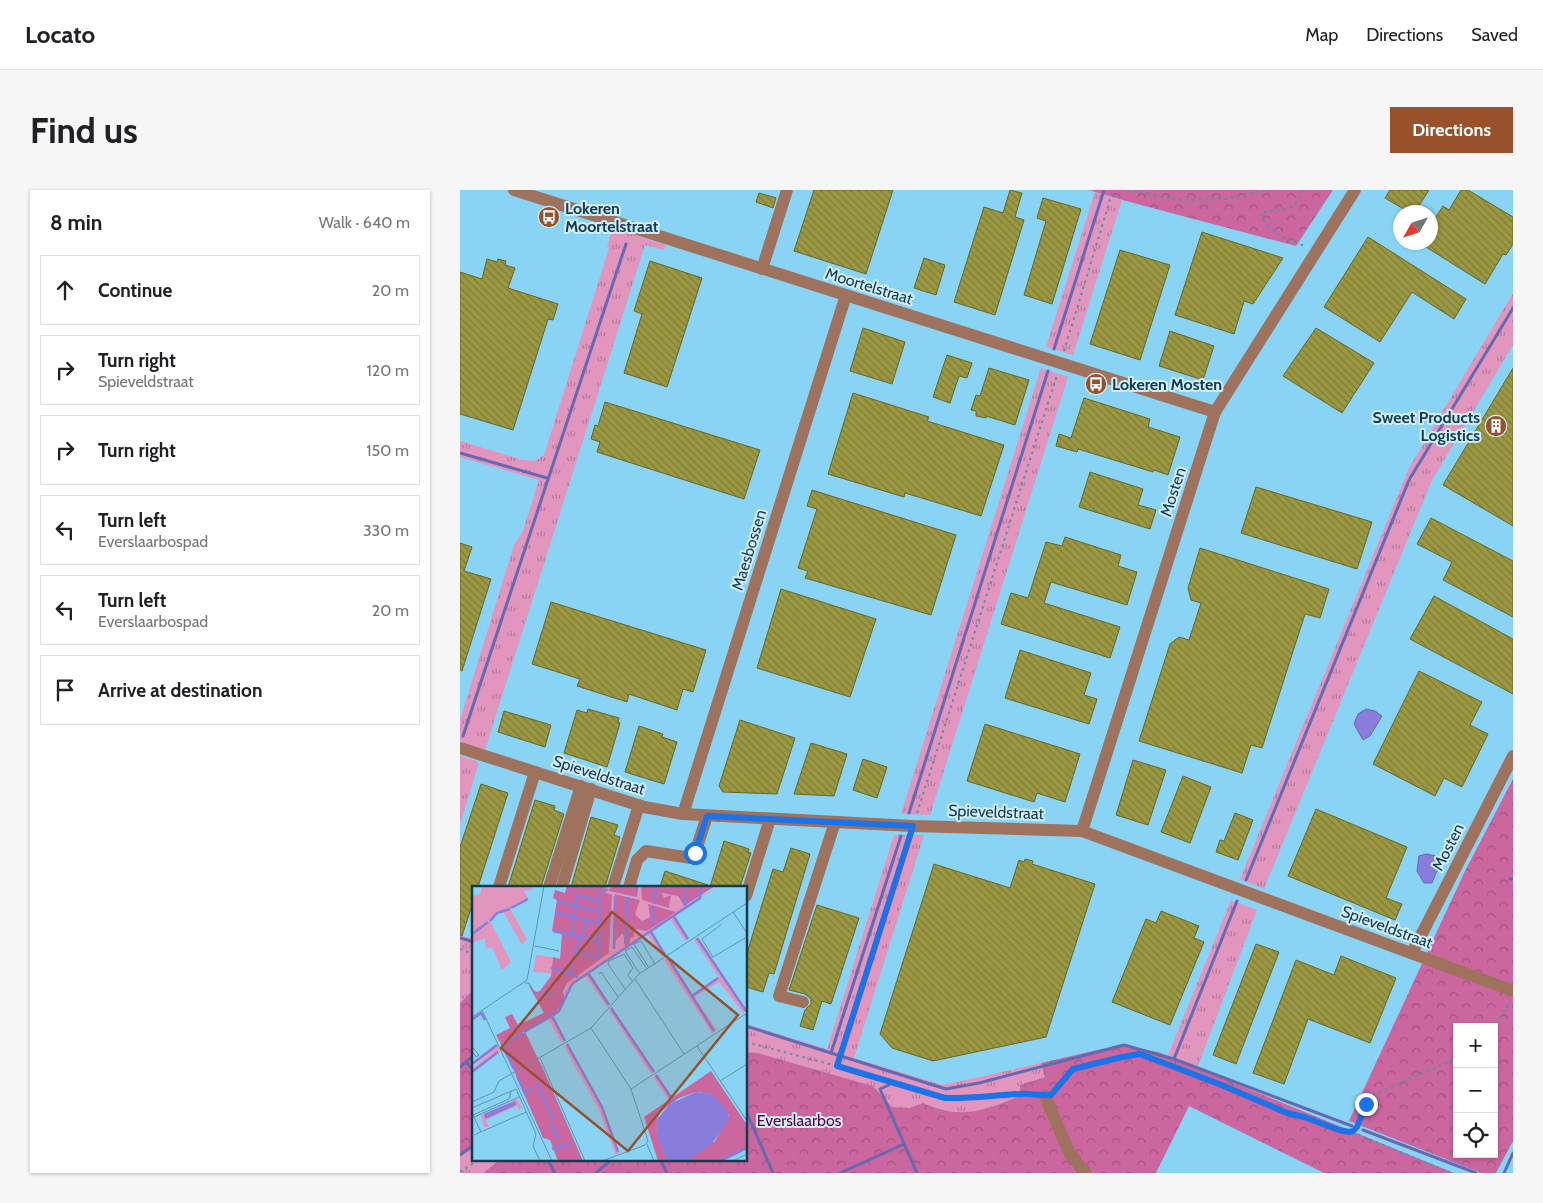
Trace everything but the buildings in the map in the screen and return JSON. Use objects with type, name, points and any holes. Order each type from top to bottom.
[{"type":"street","name":"Moortelstraat","points":[[514,190],[1214,412]]},
{"type":"street","points":[[762,269],[787,190]]},
{"type":"street","name":"Mosten","points":[[1082,831],[1214,412],[1355,190]]},
{"type":"street","name":"Maesbossen","points":[[683,814],[846,295]]},
{"type":"street","name":"Spieveldstraat","points":[[460,748],[639,805],[683,814],[913,826],[1082,831],[1412,953],[1513,993]]},
{"type":"street","name":"Mosten","points":[[1412,953],[1513,756]]},
{"type":"street","points":[[499,886],[536,772]]},
{"type":"street","points":[[550,886],[586,788]]},
{"type":"street","points":[[562,886],[586,788]]},
{"type":"street","points":[[613,886],[639,805]]},
{"type":"street","points":[[629,886],[637,860],[646,851],[691,858],[695,853],[707,816]]},
{"type":"street","points":[[748,890],[770,819]]},
{"type":"street","points":[[803,1002],[779,996],[835,822]]},
{"type":"street","points":[[1045,1096],[1070,1154],[1086,1173]]},
{"type":"path","points":[[837,1066],[1113,190]]},
{"type":"path","points":[[1128,190],[1182,200],[1225,198],[1266,190]]},
{"type":"path","points":[[1302,190],[1298,201],[1291,207],[1261,213],[1263,221],[1275,231],[1291,240],[1317,250]]},
{"type":"path","points":[[460,949],[472,953]]},
{"type":"path","points":[[1498,1023],[1513,993]]},
{"type":"path","points":[[748,1043],[837,1066],[945,1098],[1023,1093],[1051,1095],[1073,1069],[1140,1054],[1219,1084],[1287,1113],[1351,1132],[1451,1173]]},
{"type":"path","points":[[1351,1132],[1357,1127],[1366,1104],[1373,1095],[1453,1060]]},
{"type":"path","points":[[460,1172],[478,1160]]},
{"type":"green space","points":[[1089,190],[1333,190],[1296,246]]},
{"type":"green space","points":[[1095,192],[1122,200],[1073,355],[1046,347]]},
{"type":"green space","points":[[615,230],[666,245],[664,250],[645,245],[485,750],[465,744],[460,740],[460,720],[514,545],[523,531],[539,480],[460,457],[460,441],[523,460],[535,461],[544,455],[609,248],[607,246],[611,234]]},
{"type":"green space","points":[[1513,293],[1513,345],[1432,480],[1264,889],[1240,879],[1409,468]]},
{"type":"green space","points":[[1041,368],[1068,377],[930,815],[901,814]]},
{"type":"green space","points":[[460,756],[477,761],[478,766],[460,825]]},
{"type":"green space","points":[[1513,779],[1513,1141],[1496,1173],[1481,1173],[1349,1121],[1465,871]]},
{"type":"green space","points":[[894,835],[924,835],[854,1058],[943,1085],[1041,1063],[1046,1077],[1020,1085],[1021,1096],[984,1109],[961,1112],[949,1111],[923,1103],[909,1108],[892,1107],[873,1086],[758,1053],[748,1052],[748,1025],[827,1049]]},
{"type":"green space","points":[[1231,900],[1257,910],[1198,1066],[1168,1055]]},
{"type":"green space","points":[[460,935],[472,938],[472,991],[460,1003]]},
{"type":"green space","points":[[472,991],[472,1146],[460,1155],[460,1003]]},
{"type":"green space","name":"Everslaarbos","points":[[1119,1045],[1158,1052],[1454,1173],[1324,1173],[1189,1106],[1156,1173],[483,1173],[500,1160],[748,1160],[748,1052],[758,1053],[873,1086],[892,1107],[909,1108],[923,1103],[949,1111],[961,1112],[984,1109],[1020,1096],[1020,1085],[1045,1077],[1041,1063]]},
{"type":"green space","points":[[472,1146],[472,1160],[500,1160],[483,1173],[460,1173],[460,1155]]},
{"type":"shaded area","points":[[1366,709],[1375,711],[1382,716],[1370,736],[1363,740],[1354,724],[1358,714]]},
{"type":"shaded area","points":[[1426,854],[1437,856],[1443,863],[1432,883],[1424,883],[1417,871],[1419,856]]},
{"type":"waterway","points":[[1054,349],[1104,190]]},
{"type":"waterway","points":[[463,736],[626,244]]},
{"type":"waterway","points":[[1246,880],[1409,480],[1513,308]]},
{"type":"waterway","points":[[909,813],[1048,371]]},
{"type":"waterway","points":[[460,453],[547,478]]},
{"type":"waterway","points":[[748,1027],[831,1053],[901,836]]},
{"type":"waterway","points":[[831,1053],[946,1089],[979,1083],[1124,1045],[1174,1059],[1237,901]]},
{"type":"waterway","points":[[460,938],[472,941]]},
{"type":"waterway","points":[[460,1067],[472,1057]]},
{"type":"waterway","points":[[1174,1059],[1352,1126]]},
{"type":"waterway","points":[[466,1062],[472,1069]]},
{"type":"waterway","points":[[889,1085],[880,1089],[917,1173]]},
{"type":"waterway","points":[[748,1116],[773,1173]]},
{"type":"waterway","points":[[1363,1130],[1476,1173]]},
{"type":"waterway","points":[[840,1173],[904,1144]]},
{"type":"waterway","points":[[460,1155],[472,1146]]},
{"type":"waterway","points":[[1504,1173],[1513,1153]]},
{"type":"waterway","points":[[548,1160],[555,1173]]},
{"type":"waterway","points":[[596,1173],[611,1160]]},
{"type":"waterway","points":[[660,1160],[667,1173]]},
{"type":"place","name":"Lokeren Moortelstraat","points":[[549,217]]},
{"type":"place","name":"Lokeren Mosten","points":[[1096,384]]},
{"type":"place","name":"Sweet Products Logistics","points":[[1496,426]]},
{"type":"route","points":[[695,853],[707,816],[913,826],[837,1066],[945,1098],[1023,1093],[1045,1096],[1051,1095],[1073,1069],[1140,1054],[1219,1084],[1287,1113],[1339,1130],[1353,1131],[1357,1127],[1366,1104]]}]
